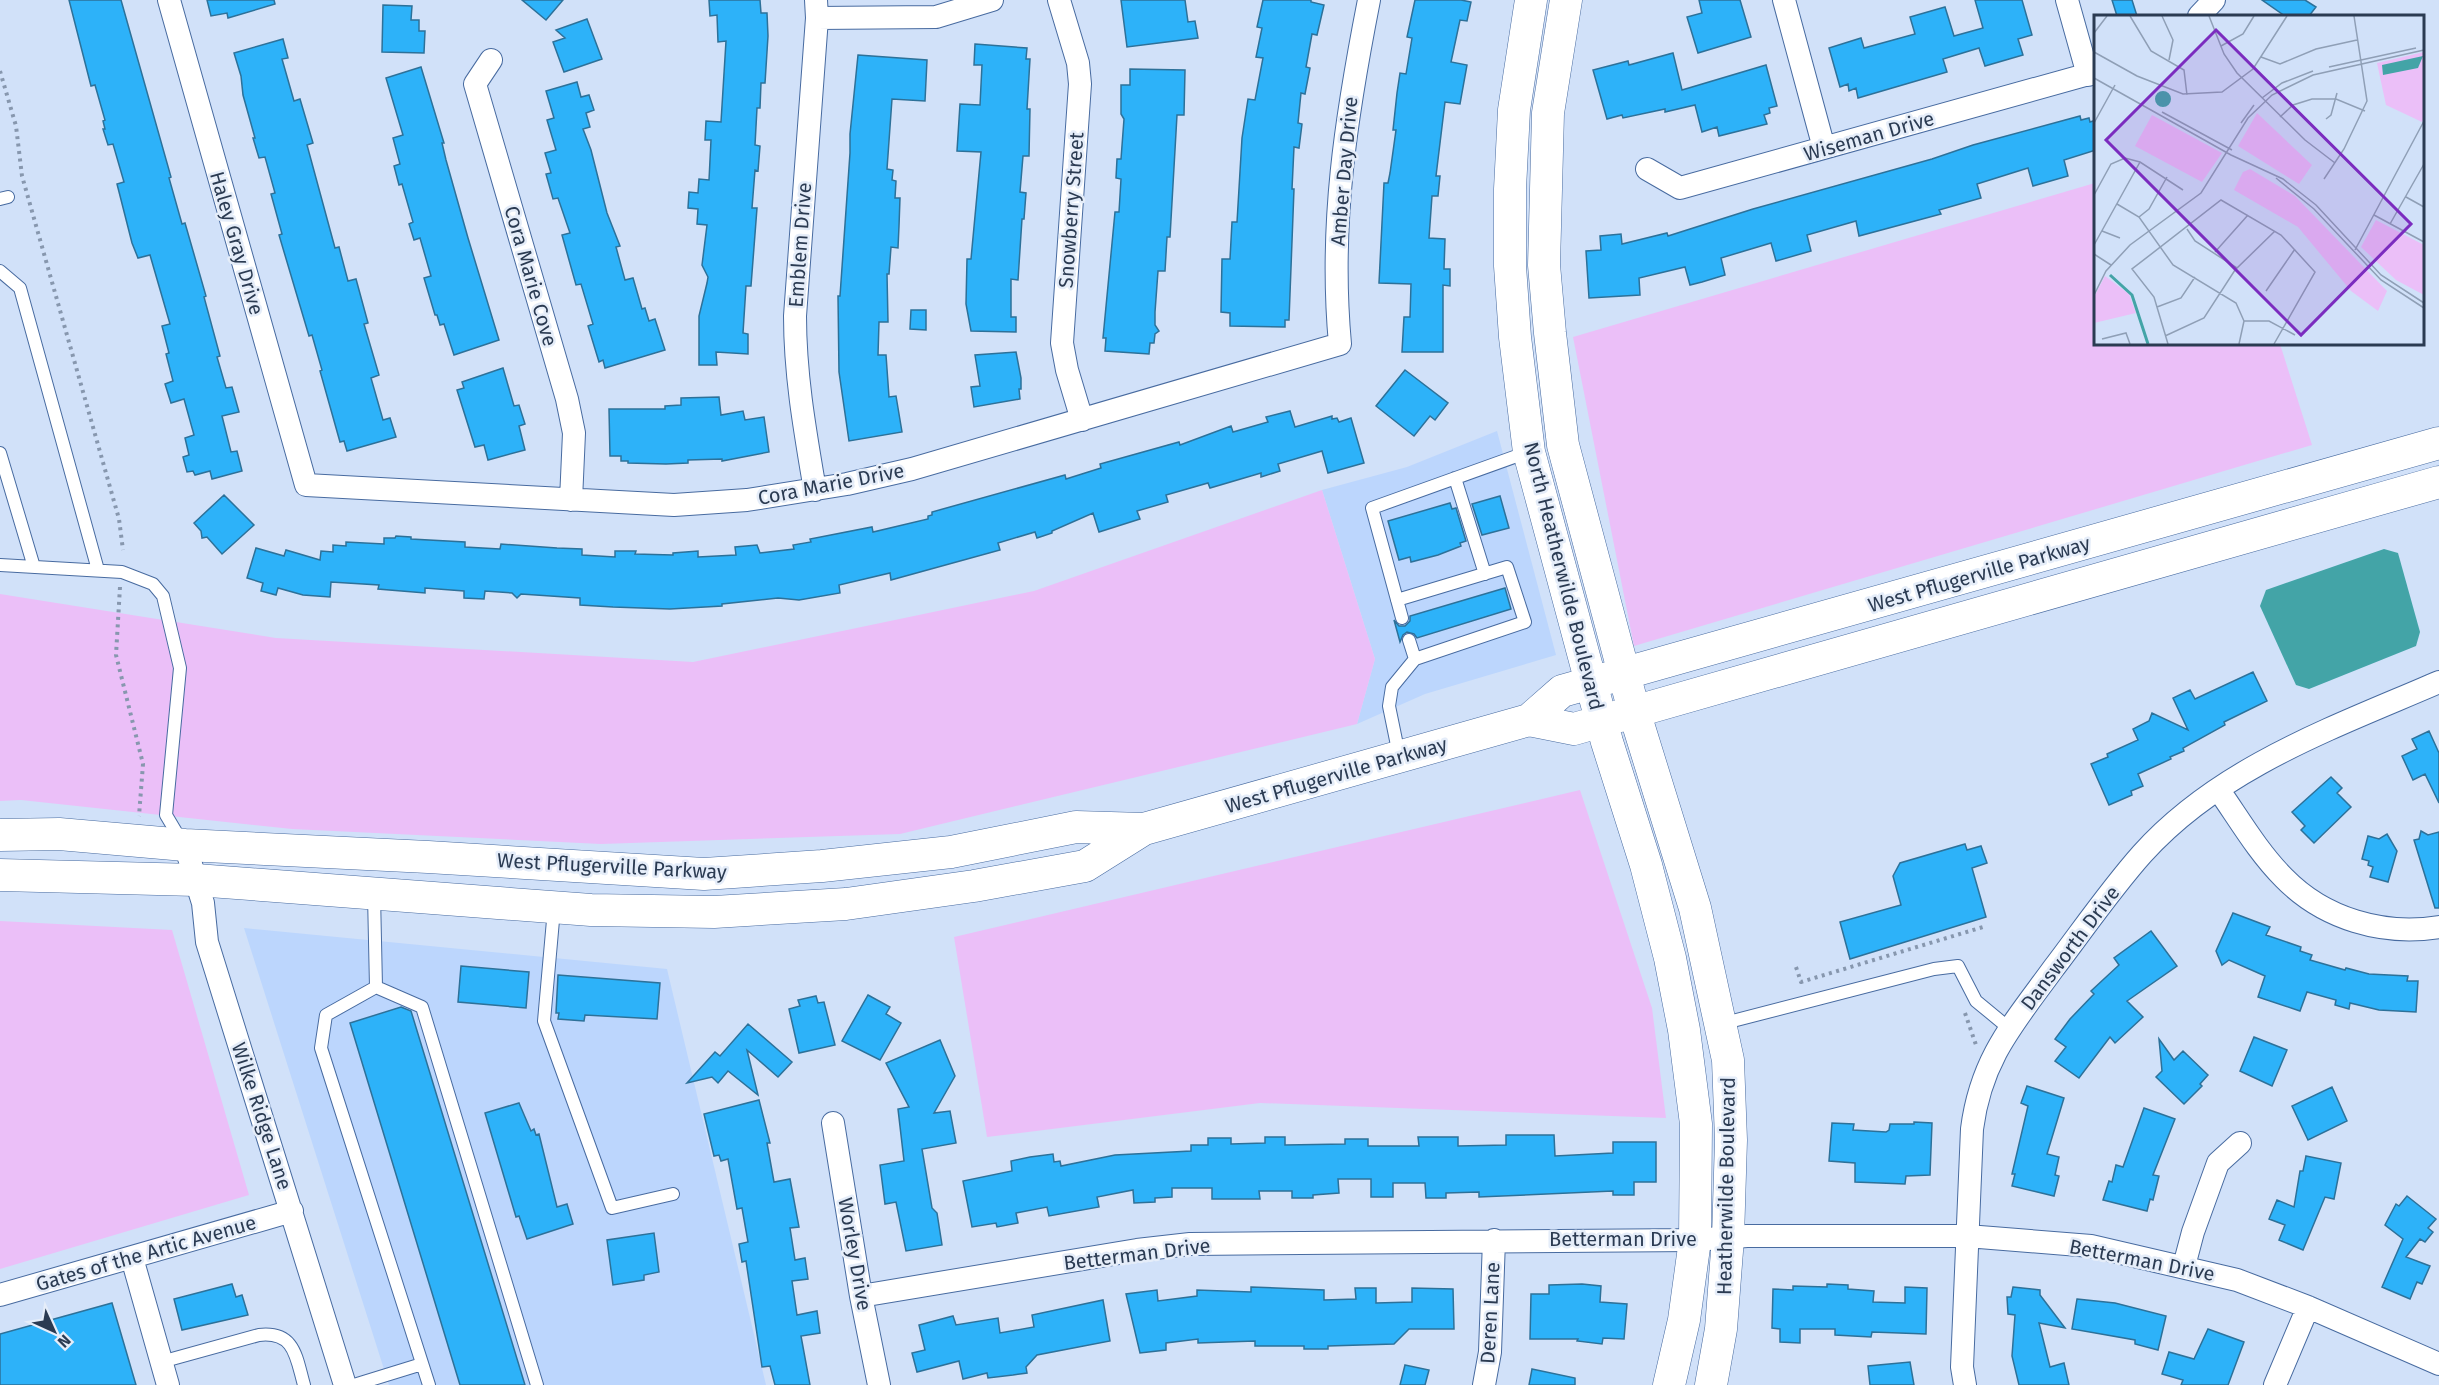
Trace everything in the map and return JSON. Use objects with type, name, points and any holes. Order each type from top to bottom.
[{"type":"main road","name":"North Heatherwilde Boulevard","points":[[1531,0],[1514,110],[1510,189],[1510,266],[1515,336],[1529,452],[1602,722]]},
{"type":"main road","name":"North Heatherwilde Boulevard","points":[[1566,0],[1548,113],[1544,264],[1550,333],[1563,445],[1634,711]]},
{"type":"main road","name":"West Pflugerville Parkway","points":[[0,875],[196,880],[591,910],[714,912],[858,902],[974,886],[1085,866],[1144,830],[1528,720],[1562,692],[1591,683],[2439,443]]},
{"type":"main road","points":[[1529,452],[1542,450],[1572,480]]},
{"type":"main road","name":"West Pflugerville Parkway","points":[[1528,720],[1574,729],[1602,722],[2439,482]]},
{"type":"main road","points":[[2283,488],[2294,523]]},
{"type":"main road","name":"Heatherwilde Boulevard","points":[[1634,711],[1695,908],[1728,1060],[1731,1140],[1728,1238],[1721,1329],[1711,1385]]},
{"type":"main road","name":"Heatherwilde Boulevard","points":[[1602,722],[1646,865],[1670,958],[1684,1030],[1696,1124],[1695,1240],[1684,1320],[1669,1385]]},
{"type":"main road","name":"West Pflugerville Parkway","points":[[0,835],[59,834],[184,845],[704,874],[822,866],[951,852],[1076,827],[1144,830]]},
{"type":"street","name":"Haley Gray Drive","points":[[169,0],[306,485]]},
{"type":"street","points":[[816,9],[929,17],[992,0]]},
{"type":"street","name":"Snowberry Street","points":[[1059,0],[1078,63],[1080,84],[1062,343],[1067,370],[1082,420]]},
{"type":"street","name":"Amber Day Drive","points":[[1340,344],[1336,243],[1339,184],[1352,83],[1369,0]]},
{"type":"street","points":[[1784,0],[1824,148]]},
{"type":"street","points":[[2067,0],[2092,74]]},
{"type":"street","points":[[2200,15],[2214,0]]},
{"type":"street","name":"Emblem Drive","points":[[815,490],[799,400],[795,360],[795,316],[816,9]]},
{"type":"street","name":"Cora Marie Cove","points":[[491,60],[475,84],[567,399],[574,432],[571,500]]},
{"type":"street","name":"Wiseman Drive","points":[[1647,170],[1680,188],[2092,74]]},
{"type":"street","name":"Cora Marie Drive","points":[[306,485],[674,505],[747,500],[815,490],[912,469],[1340,344]]},
{"type":"street","name":"Dansworth Drive","points":[[1965,1385],[1962,1366],[1967,1236],[1971,1140],[1976,1100],[1984,1073],[2010,1029],[2142,853],[2179,819],[2244,771],[2439,682]]},
{"type":"street","points":[[2218,789],[2284,878],[2301,893],[2328,910],[2354,921],[2385,929],[2423,930],[2439,927]]},
{"type":"street","name":"Wilke Ridge Lane","points":[[184,845],[203,903],[207,942],[345,1385]]},
{"type":"street","points":[[1684,1030],[1720,1024]]},
{"type":"street","name":"Worley Drive","points":[[833,1123],[861,1296],[879,1385]]},
{"type":"street","points":[[2184,1266],[2193,1232],[2218,1163],[2240,1143]]},
{"type":"street","name":"Gates of the Artic Avenue","points":[[0,1295],[292,1211]]},
{"type":"street","name":"Betterman Drive","points":[[861,1296],[1137,1250],[1190,1244],[1695,1240],[1747,1236],[1967,1236],[2091,1246],[2236,1280],[2308,1307],[2439,1364]]},
{"type":"street","name":"Deren Lane","points":[[1484,1385],[1490,1352],[1494,1240]]},
{"type":"street","points":[[132,1258],[168,1385]]},
{"type":"street","points":[[2275,1385],[2308,1307]]},
{"type":"lane","points":[[0,271],[20,288],[98,570]]},
{"type":"lane","points":[[1402,618],[1372,508],[1529,452]]},
{"type":"lane","points":[[0,453],[34,567]]},
{"type":"lane","points":[[1455,478],[1485,574]]},
{"type":"lane","points":[[0,565],[122,572],[153,584],[164,596],[180,668],[166,816],[184,845]]},
{"type":"lane","points":[[1397,600],[1507,567],[1525,622],[1415,658],[1392,687],[1389,706],[1399,757]]},
{"type":"lane","points":[[1409,640],[1415,658]]},
{"type":"lane","points":[[374,894],[376,987]]},
{"type":"lane","points":[[554,907],[544,1021],[612,1208],[673,1194]]},
{"type":"lane","points":[[1720,1024],[1934,969],[1958,966],[1976,1001],[2010,1029]]},
{"type":"lane","points":[[376,987],[326,1015],[321,1048],[429,1385]]},
{"type":"lane","points":[[376,987],[422,1007],[537,1385]]},
{"type":"lane","points":[[161,1362],[270,1334],[280,1336],[292,1347],[304,1385]]},
{"type":"lane","points":[[354,1385],[422,1364]]},
{"type":"path","points":[[0,71],[16,126],[22,176],[119,519],[123,550]]},
{"type":"path","points":[[120,586],[116,655],[143,764],[138,821]]},
{"type":"path","points":[[1796,968],[1802,982],[1983,927]]},
{"type":"path","points":[[1965,1013],[1977,1046]]},
{"type":"shaded area","points":[[2094,183],[2094,345],[2280,345],[2312,445],[1634,646],[1573,337]]},
{"type":"shaded area","points":[[1497,431],[1556,655],[1425,694],[1357,724],[1375,659],[1322,490],[1407,467]]},
{"type":"shaded area","points":[[1322,490],[1375,659],[1357,724],[900,834],[601,844],[292,829],[21,800],[0,801],[0,594],[276,638],[693,662],[1034,591]]},
{"type":"shaded area","points":[[2384,549],[2398,553],[2420,632],[2416,646],[2309,689],[2296,685],[2260,606],[2266,590]]},
{"type":"shaded area","points":[[1580,790],[1652,1008],[1666,1118],[1260,1103],[987,1137],[954,937]]},
{"type":"shaded area","points":[[0,921],[172,930],[249,1195],[0,1269]]},
{"type":"shaded area","points":[[244,928],[667,969],[766,1385],[389,1385]]},
{"type":"building","points":[[69,0],[121,0],[182,224],[185,223],[206,296],[204,297],[220,356],[217,357],[226,388],[232,387],[239,412],[222,416],[231,452],[237,451],[242,471],[212,479],[210,471],[195,475],[193,471],[187,472],[183,457],[189,455],[185,438],[194,435],[184,399],[171,403],[165,384],[173,381],[162,326],[170,324],[150,255],[138,258],[132,243],[117,184],[124,182],[113,144],[108,145],[103,129],[105,129],[103,121],[105,120],[95,85],[91,86]]},
{"type":"building","points":[[207,0],[274,0],[275,4],[228,18],[227,13],[211,16]]},
{"type":"building","points":[[522,0],[563,0],[546,20]]},
{"type":"building","points":[[709,0],[760,0],[761,13],[767,13],[768,36],[765,83],[761,83],[760,108],[757,108],[755,145],[760,146],[758,171],[755,170],[752,208],[757,208],[751,286],[746,286],[743,333],[748,334],[748,354],[716,352],[717,365],[699,365],[699,316],[708,277],[702,265],[707,225],[697,224],[698,209],[688,208],[689,192],[698,193],[699,179],[709,180],[711,140],[705,140],[706,121],[721,122],[726,41],[718,42],[717,15],[710,16]]},
{"type":"building","points":[[1121,0],[1185,0],[1188,22],[1195,21],[1198,38],[1127,47]]},
{"type":"building","points":[[1263,0],[1311,0],[1311,2],[1324,5],[1317,35],[1312,34],[1306,67],[1310,68],[1305,94],[1301,93],[1298,123],[1302,124],[1299,148],[1294,147],[1289,320],[1285,320],[1285,327],[1230,326],[1230,313],[1221,312],[1222,259],[1230,259],[1232,222],[1237,222],[1242,138],[1248,99],[1255,100],[1263,58],[1256,57],[1262,28],[1257,27]]},
{"type":"building","points":[[1415,0],[1471,2],[1467,21],[1460,20],[1451,62],[1467,65],[1460,104],[1445,102],[1436,176],[1440,176],[1438,196],[1432,196],[1429,238],[1445,239],[1444,269],[1450,269],[1450,286],[1443,285],[1443,352],[1402,352],[1404,317],[1410,317],[1411,284],[1379,283],[1384,183],[1388,183],[1390,173],[1396,130],[1393,130],[1397,93],[1400,73],[1406,74],[1412,38],[1407,37]]},
{"type":"building","points":[[1699,0],[1740,0],[1751,37],[1698,53],[1687,17],[1702,13]]},
{"type":"building","points":[[1975,0],[2022,0],[2032,35],[2018,39],[2023,55],[1985,66],[1979,48],[1943,59],[1947,72],[1858,98],[1856,88],[1849,91],[1848,84],[1840,87],[1829,48],[1861,38],[1864,48],[1915,34],[1910,17],[1945,7],[1954,36],[1983,28]]},
{"type":"building","points":[[2112,0],[2132,0],[2137,15],[2117,15]]},
{"type":"building","points":[[2262,0],[2305,0],[2316,7],[2310,15],[2284,15]]},
{"type":"building","points":[[383,5],[412,6],[411,20],[419,20],[419,31],[425,31],[424,53],[382,52]]},
{"type":"building","points":[[587,19],[602,59],[564,72],[553,42],[565,38],[556,30]]},
{"type":"building","points":[[283,39],[288,58],[282,59],[294,101],[300,99],[313,143],[307,145],[335,248],[339,247],[348,281],[356,279],[368,323],[364,324],[379,375],[371,378],[383,420],[390,418],[396,437],[347,451],[344,441],[340,442],[312,335],[309,336],[279,235],[282,234],[271,194],[275,193],[265,157],[259,158],[253,138],[255,138],[234,53]]},
{"type":"building","points":[[975,44],[1027,48],[1026,59],[1030,59],[1027,109],[1030,109],[1029,156],[1023,156],[1020,192],[1026,193],[1024,219],[1022,219],[1018,280],[1011,279],[1011,317],[1016,317],[1016,332],[971,331],[966,304],[967,259],[971,259],[981,152],[957,151],[960,104],[980,105],[982,65],[974,65]]},
{"type":"building","points":[[1673,53],[1682,90],[1766,65],[1777,106],[1769,108],[1770,113],[1764,115],[1767,124],[1719,136],[1717,127],[1702,132],[1695,105],[1665,112],[1665,109],[1607,119],[1593,70],[1628,61],[1629,65]]},
{"type":"building","points":[[858,55],[927,60],[925,101],[892,99],[887,169],[893,170],[892,180],[896,181],[895,198],[900,198],[898,248],[891,247],[889,274],[887,274],[888,322],[879,322],[878,355],[886,355],[889,397],[896,396],[902,432],[849,441],[839,372],[838,296],[840,296],[850,134]]},
{"type":"building","points":[[421,67],[499,340],[454,355],[444,324],[440,325],[435,315],[424,278],[431,276],[420,238],[414,240],[409,224],[413,222],[394,166],[400,164],[393,138],[403,135],[386,78]]},
{"type":"building","points":[[1130,69],[1185,70],[1184,115],[1177,115],[1170,237],[1167,237],[1165,271],[1158,271],[1155,325],[1159,331],[1155,334],[1154,343],[1150,343],[1149,354],[1105,351],[1106,338],[1103,338],[1115,212],[1119,212],[1121,179],[1116,178],[1117,159],[1121,159],[1124,119],[1121,114],[1121,85],[1130,85]]},
{"type":"building","points":[[577,82],[581,97],[589,95],[594,110],[586,113],[590,127],[583,129],[591,150],[607,213],[620,246],[616,247],[625,280],[633,278],[642,309],[645,308],[649,321],[655,319],[665,350],[605,368],[603,360],[599,362],[588,326],[593,324],[581,284],[576,285],[562,235],[570,233],[558,198],[553,199],[546,174],[551,173],[545,153],[556,150],[547,120],[554,118],[546,91]]},
{"type":"building","points":[[2080,116],[2081,120],[2089,118],[2090,122],[2094,121],[2094,151],[2064,160],[2068,176],[2033,186],[2028,168],[1977,184],[1981,198],[1939,210],[1941,214],[1859,236],[1856,221],[1807,235],[1811,251],[1776,261],[1771,243],[1721,258],[1725,275],[1702,282],[1690,285],[1685,267],[1639,278],[1640,295],[1589,298],[1586,251],[1601,250],[1600,236],[1621,234],[1622,244],[1667,233],[1668,236],[1973,145]]},
{"type":"building","points":[[911,310],[926,310],[926,330],[910,329]]},
{"type":"building","points":[[1016,352],[1021,378],[1020,399],[974,407],[971,387],[980,386],[975,355]]},
{"type":"building","points":[[503,368],[514,406],[519,405],[525,424],[519,426],[525,450],[488,460],[484,445],[475,447],[457,390],[464,388],[462,382]]},
{"type":"building","points":[[1405,370],[1448,403],[1435,420],[1430,416],[1414,436],[1376,406]]},
{"type":"building","points":[[719,397],[721,415],[743,411],[745,420],[764,417],[769,452],[722,461],[722,459],[688,460],[688,463],[666,464],[628,463],[628,461],[621,461],[621,456],[610,456],[609,409],[665,409],[665,406],[681,405],[681,398]]},
{"type":"building","points":[[1290,411],[1295,427],[1332,416],[1332,419],[1337,418],[1339,422],[1351,418],[1364,463],[1328,473],[1322,451],[1278,464],[1280,471],[1261,477],[1261,473],[1210,488],[1208,483],[1166,495],[1168,502],[1137,511],[1140,519],[1099,532],[1093,513],[1037,538],[1035,532],[998,543],[1000,550],[891,580],[890,573],[839,585],[840,593],[799,600],[778,598],[722,604],[722,606],[670,609],[613,607],[580,605],[580,598],[521,594],[517,598],[512,593],[485,591],[484,599],[464,598],[464,591],[425,588],[425,593],[378,589],[379,585],[331,582],[330,597],[303,595],[278,588],[276,595],[261,591],[263,583],[247,578],[256,548],[284,556],[286,550],[320,560],[321,551],[333,552],[333,545],[346,546],[346,542],[384,544],[384,538],[395,538],[396,536],[465,542],[465,547],[500,549],[501,544],[582,549],[582,555],[615,557],[615,551],[673,555],[673,553],[698,551],[698,557],[736,555],[735,547],[757,545],[760,553],[794,549],[793,545],[811,542],[810,539],[872,527],[873,532],[928,519],[932,512],[1065,475],[1066,479],[1101,468],[1100,464],[1179,442],[1180,445],[1231,426],[1233,432],[1268,422],[1266,417]]},
{"type":"building","points":[[224,495],[254,525],[222,554],[207,537],[202,538],[201,531],[194,523]]},
{"type":"building","points":[[1500,496],[1509,528],[1482,535],[1472,504]]},
{"type":"building","points":[[1450,503],[1452,509],[1456,508],[1466,541],[1460,543],[1461,546],[1438,555],[1411,562],[1410,557],[1399,560],[1388,521]]},
{"type":"building","points":[[1505,588],[1511,609],[1417,638],[1414,634],[1407,632],[1400,642],[1394,620],[1399,626],[1405,626],[1410,621],[1410,616]]},
{"type":"building","points":[[2253,672],[2267,701],[2224,722],[2225,725],[2183,748],[2184,751],[2170,757],[2171,759],[2138,774],[2143,786],[2131,791],[2132,795],[2109,805],[2091,764],[2138,740],[2133,729],[2149,721],[2152,713],[2188,730],[2173,698],[2190,690],[2195,699]]},
{"type":"building","points":[[2429,731],[2439,753],[2439,803],[2425,774],[2413,780],[2402,756],[2417,749],[2412,739]]},
{"type":"building","points":[[2331,777],[2342,788],[2337,793],[2351,807],[2314,843],[2301,830],[2305,826],[2292,812]]},
{"type":"building","points":[[2421,831],[2428,835],[2439,832],[2439,908],[2435,908],[2414,840],[2419,839]]},
{"type":"building","points":[[2387,834],[2397,851],[2388,882],[2370,877],[2373,867],[2368,865],[2369,861],[2362,859],[2368,836],[2379,839]]},
{"type":"building","points":[[1965,844],[1967,850],[1981,846],[1987,863],[1972,868],[1986,917],[1850,959],[1840,922],[1901,905],[1893,876],[1900,863]]},
{"type":"building","points":[[2233,913],[2270,927],[2266,935],[2301,947],[2300,951],[2312,955],[2310,960],[2345,970],[2346,968],[2369,974],[2408,976],[2407,981],[2418,981],[2416,1012],[2379,1010],[2350,1003],[2349,1009],[2335,1005],[2336,1000],[2307,992],[2300,1011],[2258,997],[2265,976],[2229,960],[2222,965],[2216,951]]},
{"type":"building","points":[[2151,931],[2177,966],[2127,1001],[2143,1017],[2115,1043],[2110,1037],[2079,1078],[2055,1061],[2066,1047],[2055,1039],[2094,994],[2091,991],[2119,965],[2114,958]]},
{"type":"building","points":[[461,966],[529,972],[526,1008],[458,1002]]},
{"type":"building","points":[[558,975],[660,983],[657,1019],[585,1015],[584,1021],[558,1019],[559,1013],[556,1013]]},
{"type":"building","points":[[868,995],[890,1007],[886,1014],[901,1023],[880,1060],[842,1041]]},
{"type":"building","points":[[816,996],[818,1003],[824,1002],[835,1045],[799,1053],[789,1009],[800,1006],[798,1000]]},
{"type":"building","points":[[401,1007],[411,1011],[525,1385],[460,1385],[350,1023]]},
{"type":"building","points":[[748,1024],[792,1062],[778,1077],[747,1050],[758,1095],[728,1071],[718,1083],[712,1077],[687,1083],[715,1052],[720,1056]]},
{"type":"building","points":[[2254,1037],[2287,1050],[2272,1086],[2240,1071]]},
{"type":"building","points":[[2159,1039],[2174,1060],[2183,1051],[2208,1075],[2200,1084],[2202,1086],[2184,1104],[2156,1077],[2162,1071]]},
{"type":"building","points":[[940,1040],[955,1076],[934,1113],[950,1111],[956,1143],[922,1149],[932,1208],[937,1213],[942,1245],[906,1251],[896,1202],[885,1204],[880,1165],[904,1161],[898,1109],[909,1107],[886,1063]]},
{"type":"building","points":[[2027,1086],[2064,1098],[2047,1154],[2059,1157],[2055,1175],[2059,1176],[2054,1196],[2012,1186],[2015,1174],[2012,1174],[2028,1106],[2021,1103]]},
{"type":"building","points":[[2332,1087],[2347,1121],[2308,1140],[2292,1106]]},
{"type":"building","points":[[759,1100],[770,1143],[767,1143],[774,1182],[790,1179],[799,1227],[790,1228],[795,1260],[805,1258],[808,1279],[792,1281],[797,1315],[817,1311],[820,1333],[801,1336],[810,1385],[775,1385],[770,1366],[762,1367],[746,1261],[742,1262],[739,1244],[748,1242],[742,1208],[737,1209],[728,1159],[721,1161],[719,1155],[714,1156],[704,1114]]},
{"type":"building","points":[[519,1103],[531,1131],[534,1129],[536,1135],[539,1134],[557,1207],[567,1204],[573,1224],[527,1239],[519,1216],[516,1217],[485,1113]]},
{"type":"building","points":[[2144,1108],[2175,1119],[2153,1175],[2159,1176],[2153,1200],[2150,1199],[2147,1211],[2103,1200],[2109,1181],[2112,1182],[2116,1165],[2123,1167]]},
{"type":"building","points":[[1914,1122],[1932,1123],[1930,1175],[1906,1176],[1905,1184],[1855,1182],[1855,1163],[1829,1161],[1832,1123],[1854,1124],[1853,1130],[1886,1132],[1890,1124],[1914,1124]]},
{"type":"building","points":[[1506,1135],[1554,1135],[1555,1156],[1613,1153],[1613,1142],[1656,1142],[1656,1182],[1634,1182],[1634,1195],[1613,1195],[1613,1191],[1479,1197],[1479,1192],[1446,1193],[1446,1198],[1426,1198],[1425,1183],[1393,1183],[1393,1197],[1371,1197],[1371,1179],[1338,1179],[1339,1193],[1313,1195],[1313,1198],[1292,1198],[1292,1191],[1259,1191],[1260,1199],[1212,1199],[1212,1188],[1172,1188],[1172,1197],[1155,1198],[1155,1202],[1134,1203],[1133,1190],[1097,1197],[1099,1207],[1049,1216],[1047,1207],[1016,1213],[1018,1223],[997,1227],[996,1223],[972,1227],[963,1181],[1012,1171],[1011,1161],[1030,1157],[1053,1154],[1054,1162],[1060,1161],[1061,1166],[1115,1155],[1191,1151],[1191,1145],[1208,1145],[1208,1138],[1231,1138],[1231,1144],[1265,1143],[1265,1137],[1285,1137],[1285,1145],[1345,1144],[1345,1139],[1368,1139],[1368,1146],[1419,1146],[1418,1137],[1458,1137],[1458,1146],[1506,1145]]},
{"type":"building","points":[[2306,1156],[2341,1163],[2334,1199],[2325,1197],[2303,1250],[2279,1240],[2285,1225],[2269,1219],[2277,1200],[2294,1207],[2300,1171],[2303,1171]]},
{"type":"building","points":[[2407,1196],[2436,1219],[2428,1228],[2433,1232],[2425,1242],[2420,1239],[2406,1257],[2430,1266],[2422,1284],[2417,1282],[2410,1299],[2382,1287],[2403,1239],[2385,1225],[2396,1204],[2399,1206]]},
{"type":"building","points":[[654,1233],[659,1272],[644,1275],[644,1280],[613,1285],[607,1240]]},
{"type":"building","points":[[232,1284],[236,1297],[242,1295],[248,1315],[182,1330],[174,1299]]},
{"type":"building","points":[[1827,1284],[1848,1285],[1848,1289],[1874,1291],[1873,1302],[1905,1303],[1905,1287],[1927,1288],[1926,1334],[1872,1332],[1871,1337],[1835,1335],[1835,1329],[1800,1329],[1800,1343],[1780,1342],[1780,1329],[1772,1328],[1773,1289],[1793,1290],[1793,1286],[1827,1287]]},
{"type":"building","points":[[1549,1285],[1601,1286],[1600,1302],[1627,1304],[1624,1339],[1603,1338],[1602,1344],[1577,1341],[1578,1339],[1530,1339],[1531,1294],[1549,1294]]},
{"type":"building","points":[[1251,1287],[1324,1290],[1324,1300],[1356,1299],[1355,1288],[1376,1288],[1376,1303],[1412,1302],[1412,1288],[1453,1289],[1454,1329],[1409,1329],[1394,1344],[1304,1349],[1304,1346],[1255,1346],[1255,1341],[1198,1343],[1198,1339],[1166,1343],[1166,1350],[1140,1353],[1126,1294],[1157,1290],[1158,1301],[1197,1296],[1197,1290],[1251,1292]]},
{"type":"building","points":[[2013,1287],[2040,1290],[2040,1295],[2065,1328],[2039,1323],[2050,1367],[2064,1363],[2069,1385],[2019,1385],[2012,1356],[2015,1315],[2008,1314],[2007,1297],[2011,1297]]},
{"type":"building","points":[[2077,1299],[2115,1303],[2166,1316],[2158,1350],[2135,1344],[2135,1340],[2072,1329]]},
{"type":"building","points":[[1103,1300],[1110,1341],[1037,1355],[1026,1367],[1027,1373],[988,1378],[987,1373],[963,1379],[959,1361],[917,1372],[912,1353],[925,1350],[919,1325],[953,1316],[956,1325],[998,1318],[1000,1333],[1034,1327],[1032,1315]]},
{"type":"building","points":[[112,1303],[136,1385],[0,1385],[0,1334]]},
{"type":"building","points":[[2208,1329],[2244,1342],[2228,1385],[2181,1385],[2183,1380],[2162,1374],[2169,1352],[2194,1359]]},
{"type":"building","points":[[1910,1362],[1914,1385],[1870,1385],[1868,1366]]},
{"type":"building","points":[[1405,1365],[1429,1370],[1425,1385],[1400,1385]]},
{"type":"building","points":[[1532,1369],[1575,1378],[1575,1385],[1529,1385]]}]
